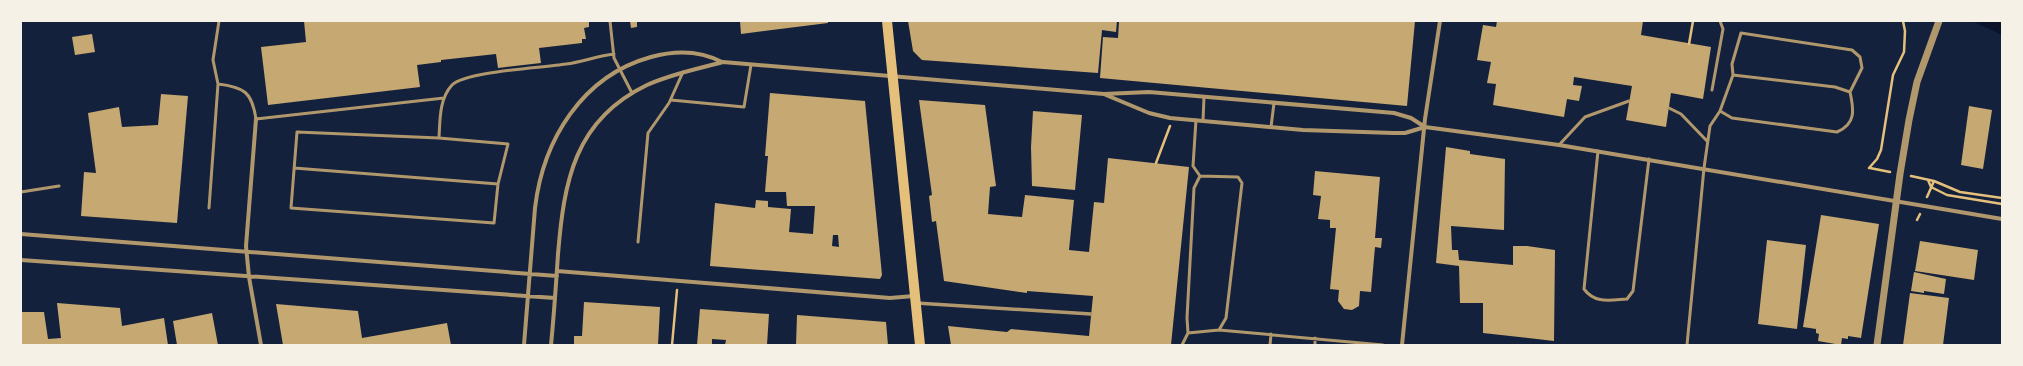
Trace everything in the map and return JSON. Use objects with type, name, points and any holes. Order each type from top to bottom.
[{"type":"main road","points":[[887,21],[920,345]]},
{"type":"street","points":[[1402,345],[1425,127],[1440,21]]},
{"type":"street","points":[[1877,345],[1900,174],[1917,82],[1939,21]]},
{"type":"street","points":[[524,345],[536,197],[542,170],[552,144],[562,125],[580,102],[598,83],[620,69],[644,59],[673,53],[695,53],[723,62],[751,65],[892,75],[1104,94],[1149,92],[1394,113],[1410,118],[1425,127],[1559,144],[1897,200],[2002,219]]},
{"type":"street","points":[[551,345],[564,200],[575,158],[584,141],[601,119],[632,93],[654,82],[683,72],[723,62]]},
{"type":"street","points":[[1104,94],[1149,113],[1203,121],[1303,130],[1393,134],[1405,133],[1425,127]]},
{"type":"street","points":[[256,118],[246,252],[261,345]]},
{"type":"street","points":[[21,234],[529,274],[557,273],[678,281],[1091,314]]},
{"type":"street","points":[[21,260],[249,277],[307,279],[555,298]]},
{"type":"lane","points":[[209,208],[218,84],[213,60],[219,21]]},
{"type":"lane","points":[[610,21],[614,54],[632,93]]},
{"type":"lane","points":[[1712,90],[1722,29],[1720,21]]},
{"type":"lane","points":[[1687,345],[1707,141],[1710,126],[1720,110],[1733,75],[1732,64],[1742,34],[1852,50],[1860,57],[1862,68],[1850,92],[1853,106],[1852,119],[1847,128],[1837,132],[1732,118],[1720,110]]},
{"type":"lane","points":[[438,138],[444,98],[454,84],[468,77],[566,64],[592,57],[614,54]]},
{"type":"lane","points":[[671,100],[744,107],[751,65]]},
{"type":"lane","points":[[638,242],[648,133],[671,100],[683,72]]},
{"type":"lane","points":[[1733,75],[1835,87],[1850,92]]},
{"type":"lane","points":[[218,84],[237,86],[247,93],[254,103],[256,118],[444,98]]},
{"type":"lane","points":[[1203,121],[1204,97]]},
{"type":"lane","points":[[1559,144],[1585,117],[1629,101]]},
{"type":"lane","points":[[1271,127],[1274,103]]},
{"type":"lane","points":[[1669,108],[1681,114],[1707,141]]},
{"type":"lane","points":[[1196,120],[1193,166],[1200,176]]},
{"type":"lane","points":[[297,132],[438,138],[508,144],[498,184],[494,224],[291,208],[294,168],[297,132]]},
{"type":"lane","points":[[1598,151],[1584,289],[1590,297],[1599,300],[1627,299],[1633,292],[1649,159]]},
{"type":"lane","points":[[294,168],[498,184]]},
{"type":"lane","points":[[1200,176],[1238,177],[1242,183],[1226,318],[1219,330]]},
{"type":"lane","points":[[1182,345],[1188,333],[1187,318],[1194,188],[1200,176]]},
{"type":"lane","points":[[21,192],[59,186]]},
{"type":"lane","points":[[1188,333],[1219,330],[1383,345]]},
{"type":"lane","points":[[1270,345],[1271,334]]},
{"type":"lane","points":[[1315,338],[1315,345]]},
{"type":"path","points":[[1689,44],[1693,21]]},
{"type":"path","points":[[1869,168],[1877,159],[1881,150],[1893,75],[1904,52],[1905,31],[1903,21]]},
{"type":"path","points":[[2002,198],[1960,192],[1928,179],[1931,187],[1948,195],[2002,204]]},
{"type":"path","points":[[672,345],[678,281]]},
{"type":"water","points":[[1972,21],[2002,21],[2002,35]]},
{"type":"building","points":[[304,21],[589,21],[589,27],[584,28],[586,39],[582,39],[582,43],[539,48],[541,63],[498,68],[496,54],[441,60],[441,62],[417,65],[420,87],[268,105],[261,47],[306,42]]},
{"type":"building","points":[[630,21],[637,21],[637,27],[631,28]]},
{"type":"building","points":[[740,21],[828,21],[828,23],[741,34]]},
{"type":"building","points":[[908,21],[1117,21],[1116,32],[1102,30],[1098,73],[922,60],[913,51]]},
{"type":"building","points":[[1119,21],[1415,21],[1407,106],[1100,78],[1103,37],[1118,38]]},
{"type":"building","points":[[1497,21],[1643,21],[1641,35],[1711,47],[1703,99],[1671,93],[1666,127],[1626,120],[1632,86],[1574,77],[1573,85],[1582,86],[1579,101],[1567,99],[1564,117],[1493,105],[1496,84],[1487,83],[1491,62],[1477,60],[1483,25],[1496,27]]},
{"type":"building","points":[[92,34],[95,52],[75,55],[72,37]]},
{"type":"building","points":[[770,93],[865,101],[882,275],[880,279],[710,266],[715,203],[755,208],[756,200],[768,201],[768,207],[791,209],[789,232],[813,234],[815,206],[787,206],[786,192],[765,192],[768,156],[765,156]],"holes":[[[833,235],[838,235],[839,247],[832,246]]]},
{"type":"building","points":[[161,94],[188,96],[177,223],[81,216],[84,172],[96,173],[88,113],[119,107],[122,127],[158,125]]},
{"type":"building","points":[[919,100],[985,105],[996,186],[990,187],[988,214],[1022,217],[1025,195],[1074,200],[1069,250],[1089,252],[1094,202],[1104,203],[1108,158],[1189,167],[1171,345],[951,345],[948,326],[1007,332],[1011,329],[1089,336],[1093,296],[1027,291],[1027,293],[944,281],[936,221],[932,222],[929,196],[932,195]]},
{"type":"building","points":[[1969,106],[1992,110],[1983,169],[1961,165]]},
{"type":"building","points":[[1033,111],[1082,115],[1075,190],[1032,186],[1031,147]]},
{"type":"building","points":[[1446,147],[1470,151],[1470,154],[1505,159],[1504,230],[1451,226],[1452,250],[1458,250],[1459,260],[1513,265],[1513,246],[1527,246],[1555,250],[1554,341],[1483,333],[1483,303],[1460,303],[1459,266],[1436,263]]},
{"type":"building","points":[[1315,171],[1380,177],[1375,238],[1382,238],[1381,248],[1375,247],[1371,292],[1360,291],[1359,306],[1352,310],[1344,309],[1338,301],[1339,290],[1330,289],[1336,228],[1330,228],[1330,220],[1318,219],[1321,196],[1313,195]]},
{"type":"building","points":[[1821,215],[1879,224],[1861,338],[1848,336],[1848,339],[1842,338],[1841,345],[1818,341],[1819,334],[1816,333],[1816,329],[1803,327]]},
{"type":"building","points":[[1767,240],[1806,245],[1797,329],[1758,324]]},
{"type":"building","points":[[1920,241],[1978,250],[1974,280],[1915,271]]},
{"type":"building","points":[[1914,272],[1946,279],[1944,294],[1911,291]]},
{"type":"building","points":[[1910,293],[1949,298],[1943,345],[1903,345]]},
{"type":"building","points":[[584,302],[660,307],[658,345],[574,345],[574,336],[582,336]]},
{"type":"building","points":[[57,303],[120,308],[122,326],[164,318],[168,345],[22,345],[21,312],[44,312],[48,339],[61,338]]},
{"type":"building","points":[[276,304],[358,311],[362,338],[447,323],[451,345],[283,345]]},
{"type":"building","points":[[700,309],[769,314],[767,345],[725,345],[726,340],[712,339],[712,345],[697,345]]},
{"type":"building","points":[[212,313],[218,345],[177,345],[173,321]]},
{"type":"building","points":[[797,315],[886,322],[888,345],[796,345]]}]
